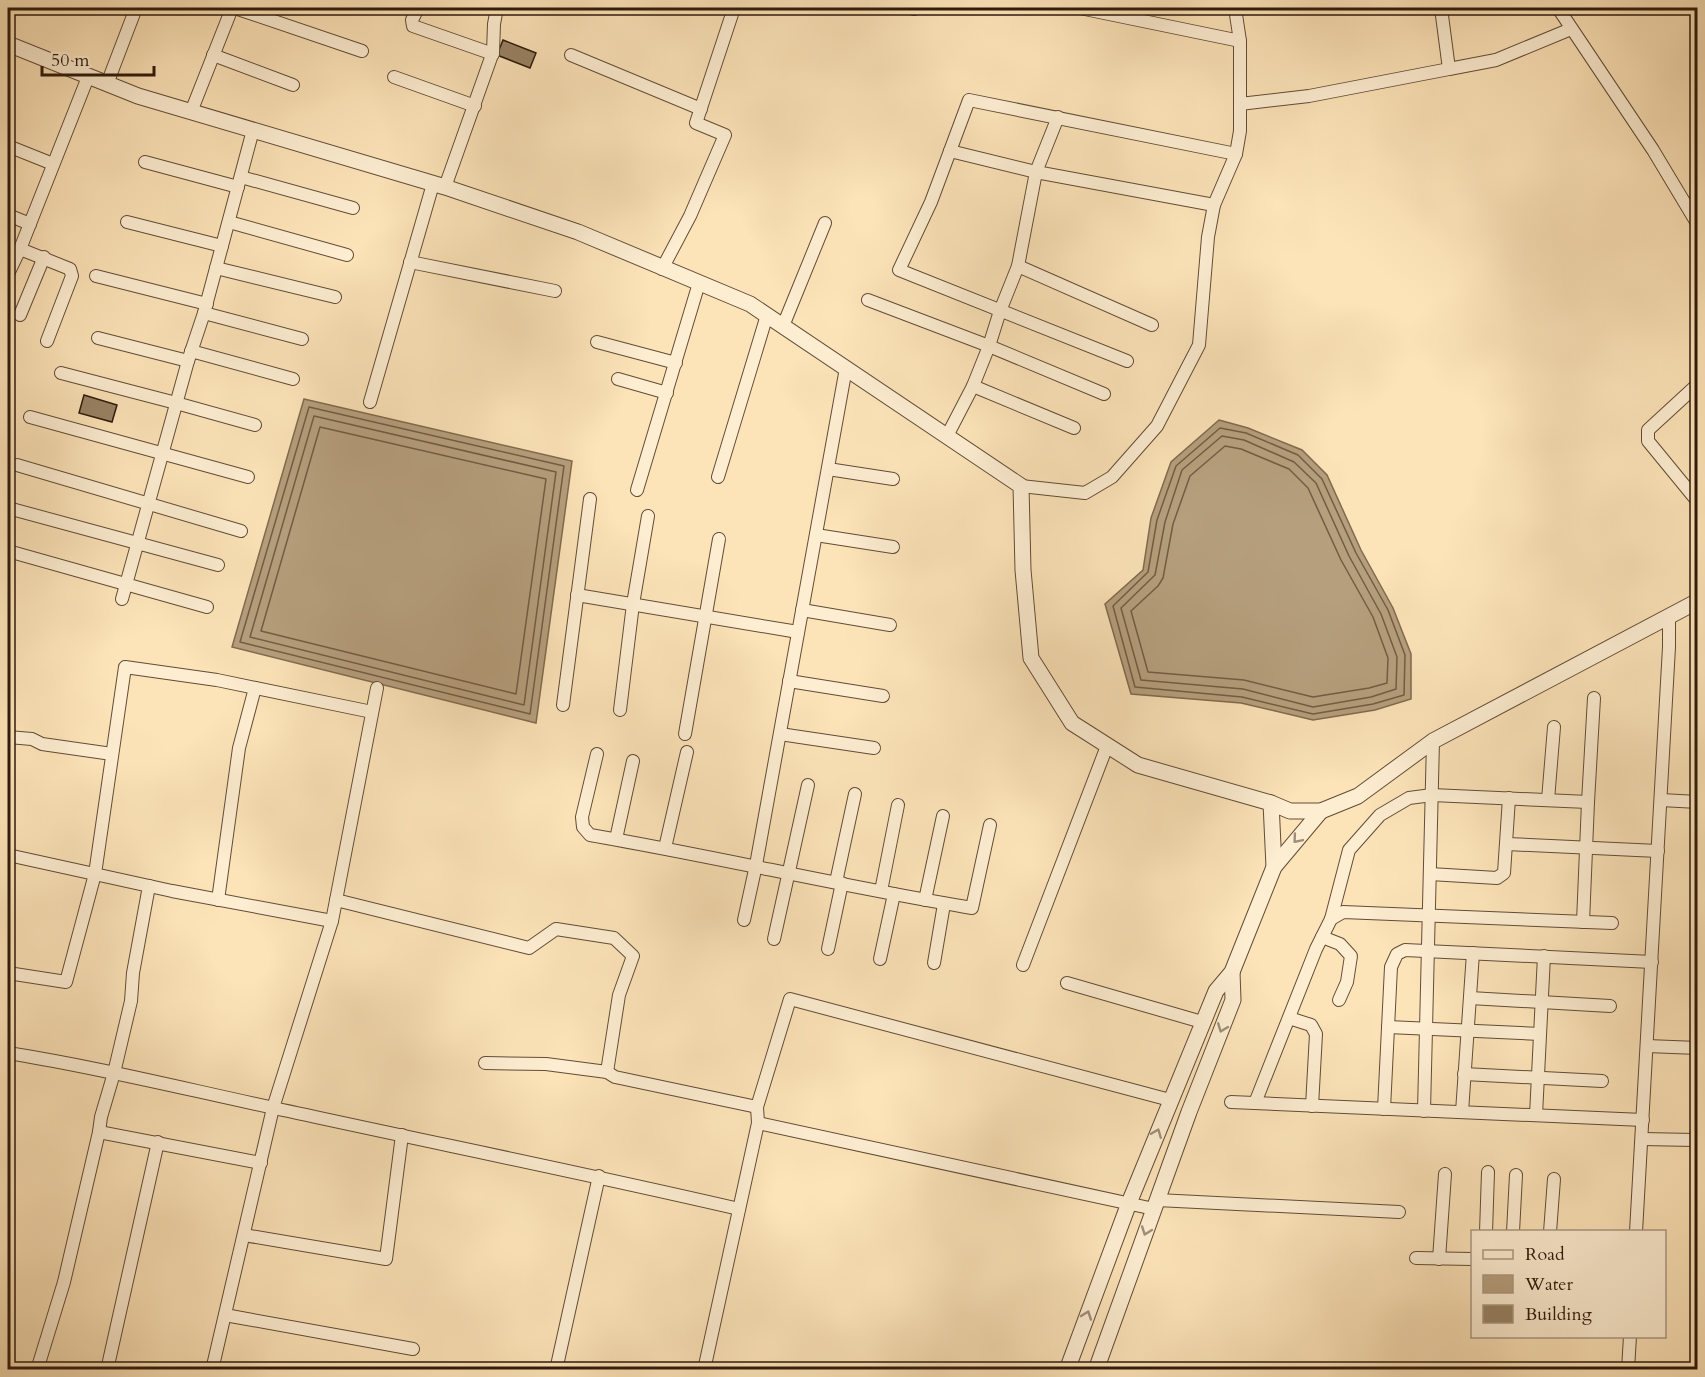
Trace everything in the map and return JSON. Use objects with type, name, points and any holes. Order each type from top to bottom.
[{"type":"street","points":[[107,84],[136,8]]},
{"type":"street","points":[[191,112],[234,8],[362,51]]},
{"type":"street","points":[[418,8],[412,20],[413,26],[493,54]]},
{"type":"street","points":[[370,402],[410,262],[439,185],[475,106],[493,54],[497,8]]},
{"type":"street","points":[[662,269],[690,216],[725,135],[696,123],[734,8]]},
{"type":"street","points":[[1080,8],[1240,41]]},
{"type":"street","points":[[8,44],[88,77],[191,112],[439,185],[578,232],[750,304],[1021,486],[1085,493],[1112,477],[1157,426],[1199,345],[1208,237],[1214,205],[1236,154],[1240,131],[1240,41],[1235,8]]},
{"type":"street","points":[[1441,8],[1449,69]]},
{"type":"street","points":[[1558,8],[1653,150],[1698,225]]},
{"type":"street","points":[[1240,104],[1309,96],[1496,60],[1571,29]]},
{"type":"street","points":[[213,55],[293,85]]},
{"type":"street","points":[[571,55],[702,109]]},
{"type":"street","points":[[8,274],[88,77]]},
{"type":"street","points":[[394,77],[475,106]]},
{"type":"street","points":[[1127,361],[899,270],[931,202],[969,99],[1236,154]]},
{"type":"street","points":[[947,436],[973,386],[1018,266],[1036,172],[1058,117]]},
{"type":"street","points":[[122,599],[176,403],[206,308],[253,130]]},
{"type":"street","points":[[8,146],[53,164]]},
{"type":"street","points":[[950,151],[1036,172],[1214,205]]},
{"type":"street","points":[[145,162],[353,208]]},
{"type":"street","points":[[8,215],[30,224]]},
{"type":"street","points":[[127,222],[222,246]]},
{"type":"street","points":[[229,222],[347,255]]},
{"type":"street","points":[[783,326],[825,222]]},
{"type":"street","points":[[20,249],[70,269],[72,276],[46,341]]},
{"type":"street","points":[[20,315],[44,258]]},
{"type":"street","points":[[410,262],[555,291]]},
{"type":"street","points":[[1018,266],[1152,325]]},
{"type":"street","points":[[216,268],[335,297]]},
{"type":"street","points":[[96,276],[302,339]]},
{"type":"street","points":[[637,490],[699,283]]},
{"type":"street","points":[[868,300],[989,346],[1104,394]]},
{"type":"street","points":[[718,477],[767,315]]},
{"type":"street","points":[[98,338],[292,379]]},
{"type":"street","points":[[597,342],[676,363]]},
{"type":"street","points":[[744,920],[756,865],[846,368]]},
{"type":"street","points":[[61,373],[255,425]]},
{"type":"street","points":[[618,380],[667,393]]},
{"type":"street","points":[[1698,384],[1648,430],[1648,441],[1698,502]]},
{"type":"street","points":[[973,386],[1074,428]]},
{"type":"street","points":[[30,417],[248,477]]},
{"type":"street","points":[[17,465],[241,531]]},
{"type":"street","points":[[828,469],[892,479]]},
{"type":"street","points":[[1021,486],[1023,570],[1031,658],[1072,723],[1138,765],[1290,810],[1321,811],[1358,796],[1433,741],[1698,602]]},
{"type":"street","points":[[563,705],[590,499]]},
{"type":"street","points":[[8,508],[218,565]]},
{"type":"street","points":[[620,710],[633,604],[648,516]]},
{"type":"street","points":[[816,535],[894,547]]},
{"type":"street","points":[[685,734],[719,539]]},
{"type":"street","points":[[8,551],[207,607]]},
{"type":"street","points":[[577,594],[798,632]]},
{"type":"street","points":[[802,610],[891,625]]},
{"type":"street","points":[[1636,1230],[1670,647],[1669,616]]},
{"type":"street","points":[[8,973],[66,982],[95,874],[125,667],[255,688],[372,712]]},
{"type":"street","points":[[789,681],[883,696]]},
{"type":"street","points":[[218,900],[238,748],[255,688]]},
{"type":"street","points":[[213,1370],[273,1108],[332,921],[377,688]]},
{"type":"street","points":[[1583,922],[1594,698]]},
{"type":"street","points":[[1548,800],[1554,727]]},
{"type":"street","points":[[780,734],[874,748]]},
{"type":"street","points":[[8,737],[32,739],[42,744],[112,754]]},
{"type":"street","points":[[1424,1111],[1433,741]]},
{"type":"street","points":[[1023,964],[1107,746]]},
{"type":"street","points":[[665,848],[687,753]]},
{"type":"street","points":[[597,754],[582,817],[583,827],[590,835],[756,865],[925,900],[972,908],[990,825]]},
{"type":"street","points":[[616,839],[633,761]]},
{"type":"street","points":[[774,939],[808,785]]},
{"type":"street","points":[[828,949],[855,794]]},
{"type":"street","points":[[1255,1103],[1331,919],[1349,850],[1380,815],[1409,798],[1432,795],[1588,802]]},
{"type":"street","points":[[1430,874],[1497,878],[1504,873],[1509,798]]},
{"type":"street","points":[[1661,800],[1698,802]]},
{"type":"street","points":[[1271,803],[1274,867]]},
{"type":"street","points":[[881,891],[898,805]]},
{"type":"street","points":[[1068,1369],[1129,1203],[1216,991],[1232,972],[1274,867],[1321,811]]},
{"type":"street","points":[[925,900],[943,816]]},
{"type":"street","points":[[1507,844],[1658,851]]},
{"type":"street","points":[[8,855],[149,886],[332,921]]},
{"type":"street","points":[[37,1370],[64,1282],[99,1132],[100,1117],[114,1073],[131,1001],[133,973],[149,886]]},
{"type":"street","points":[[880,959],[894,894]]},
{"type":"street","points":[[336,900],[529,948],[556,929],[614,938],[633,956],[619,995],[607,1072]]},
{"type":"street","points":[[934,963],[944,903]]},
{"type":"street","points":[[1331,919],[1343,912],[1356,911],[1612,923]]},
{"type":"street","points":[[1322,937],[1340,944],[1351,956],[1347,982],[1340,1000]]},
{"type":"street","points":[[1384,1109],[1391,967],[1397,954],[1405,950],[1652,962]]},
{"type":"street","points":[[1462,1112],[1473,953]]},
{"type":"street","points":[[1536,1115],[1544,956]]},
{"type":"street","points":[[1096,1370],[1233,1000],[1232,972]]},
{"type":"street","points":[[1067,983],[1202,1022]]},
{"type":"street","points":[[1470,998],[1610,1006]]},
{"type":"street","points":[[704,1370],[758,1124],[757,1107],[790,999],[1170,1100]]},
{"type":"street","points":[[1289,1018],[1311,1024],[1316,1034],[1312,1106]]},
{"type":"street","points":[[1388,1027],[1540,1034]]},
{"type":"street","points":[[1647,1046],[1698,1048]]},
{"type":"street","points":[[8,1053],[67,1062],[273,1108],[599,1176],[739,1209]]},
{"type":"street","points":[[485,1063],[546,1064],[607,1072],[615,1077],[757,1107]]},
{"type":"street","points":[[1464,1074],[1602,1081]]},
{"type":"street","points":[[1231,1102],[1643,1120]]},
{"type":"street","points":[[758,1124],[1129,1203],[1399,1212]]},
{"type":"street","points":[[99,1132],[261,1163]]},
{"type":"street","points":[[244,1235],[386,1259],[402,1135]]},
{"type":"street","points":[[1642,1139],[1695,1140],[1698,1138]]},
{"type":"street","points":[[107,1370],[158,1142]]},
{"type":"street","points":[[1486,1230],[1488,1172]]},
{"type":"street","points":[[1439,1259],[1445,1174]]},
{"type":"street","points":[[1513,1230],[1516,1175]]},
{"type":"street","points":[[556,1370],[599,1176]]},
{"type":"street","points":[[1550,1230],[1554,1179]]},
{"type":"street","points":[[1416,1258],[1471,1259]]},
{"type":"street","points":[[225,1315],[413,1349]]},
{"type":"street","points":[[1628,1370],[1630,1338]]},
{"type":"water","points":[[304,399],[572,461],[536,723],[232,647]]},
{"type":"water","points":[[1219,420],[1248,428],[1302,450],[1327,475],[1361,550],[1393,608],[1411,654],[1411,699],[1375,710],[1313,720],[1241,703],[1131,694],[1105,604],[1143,570],[1151,518],[1171,462]]},
{"type":"building","points":[[503,40],[536,53],[530,68],[497,55]]},
{"type":"building","points":[[84,395],[117,405],[112,422],[79,413]]}]
